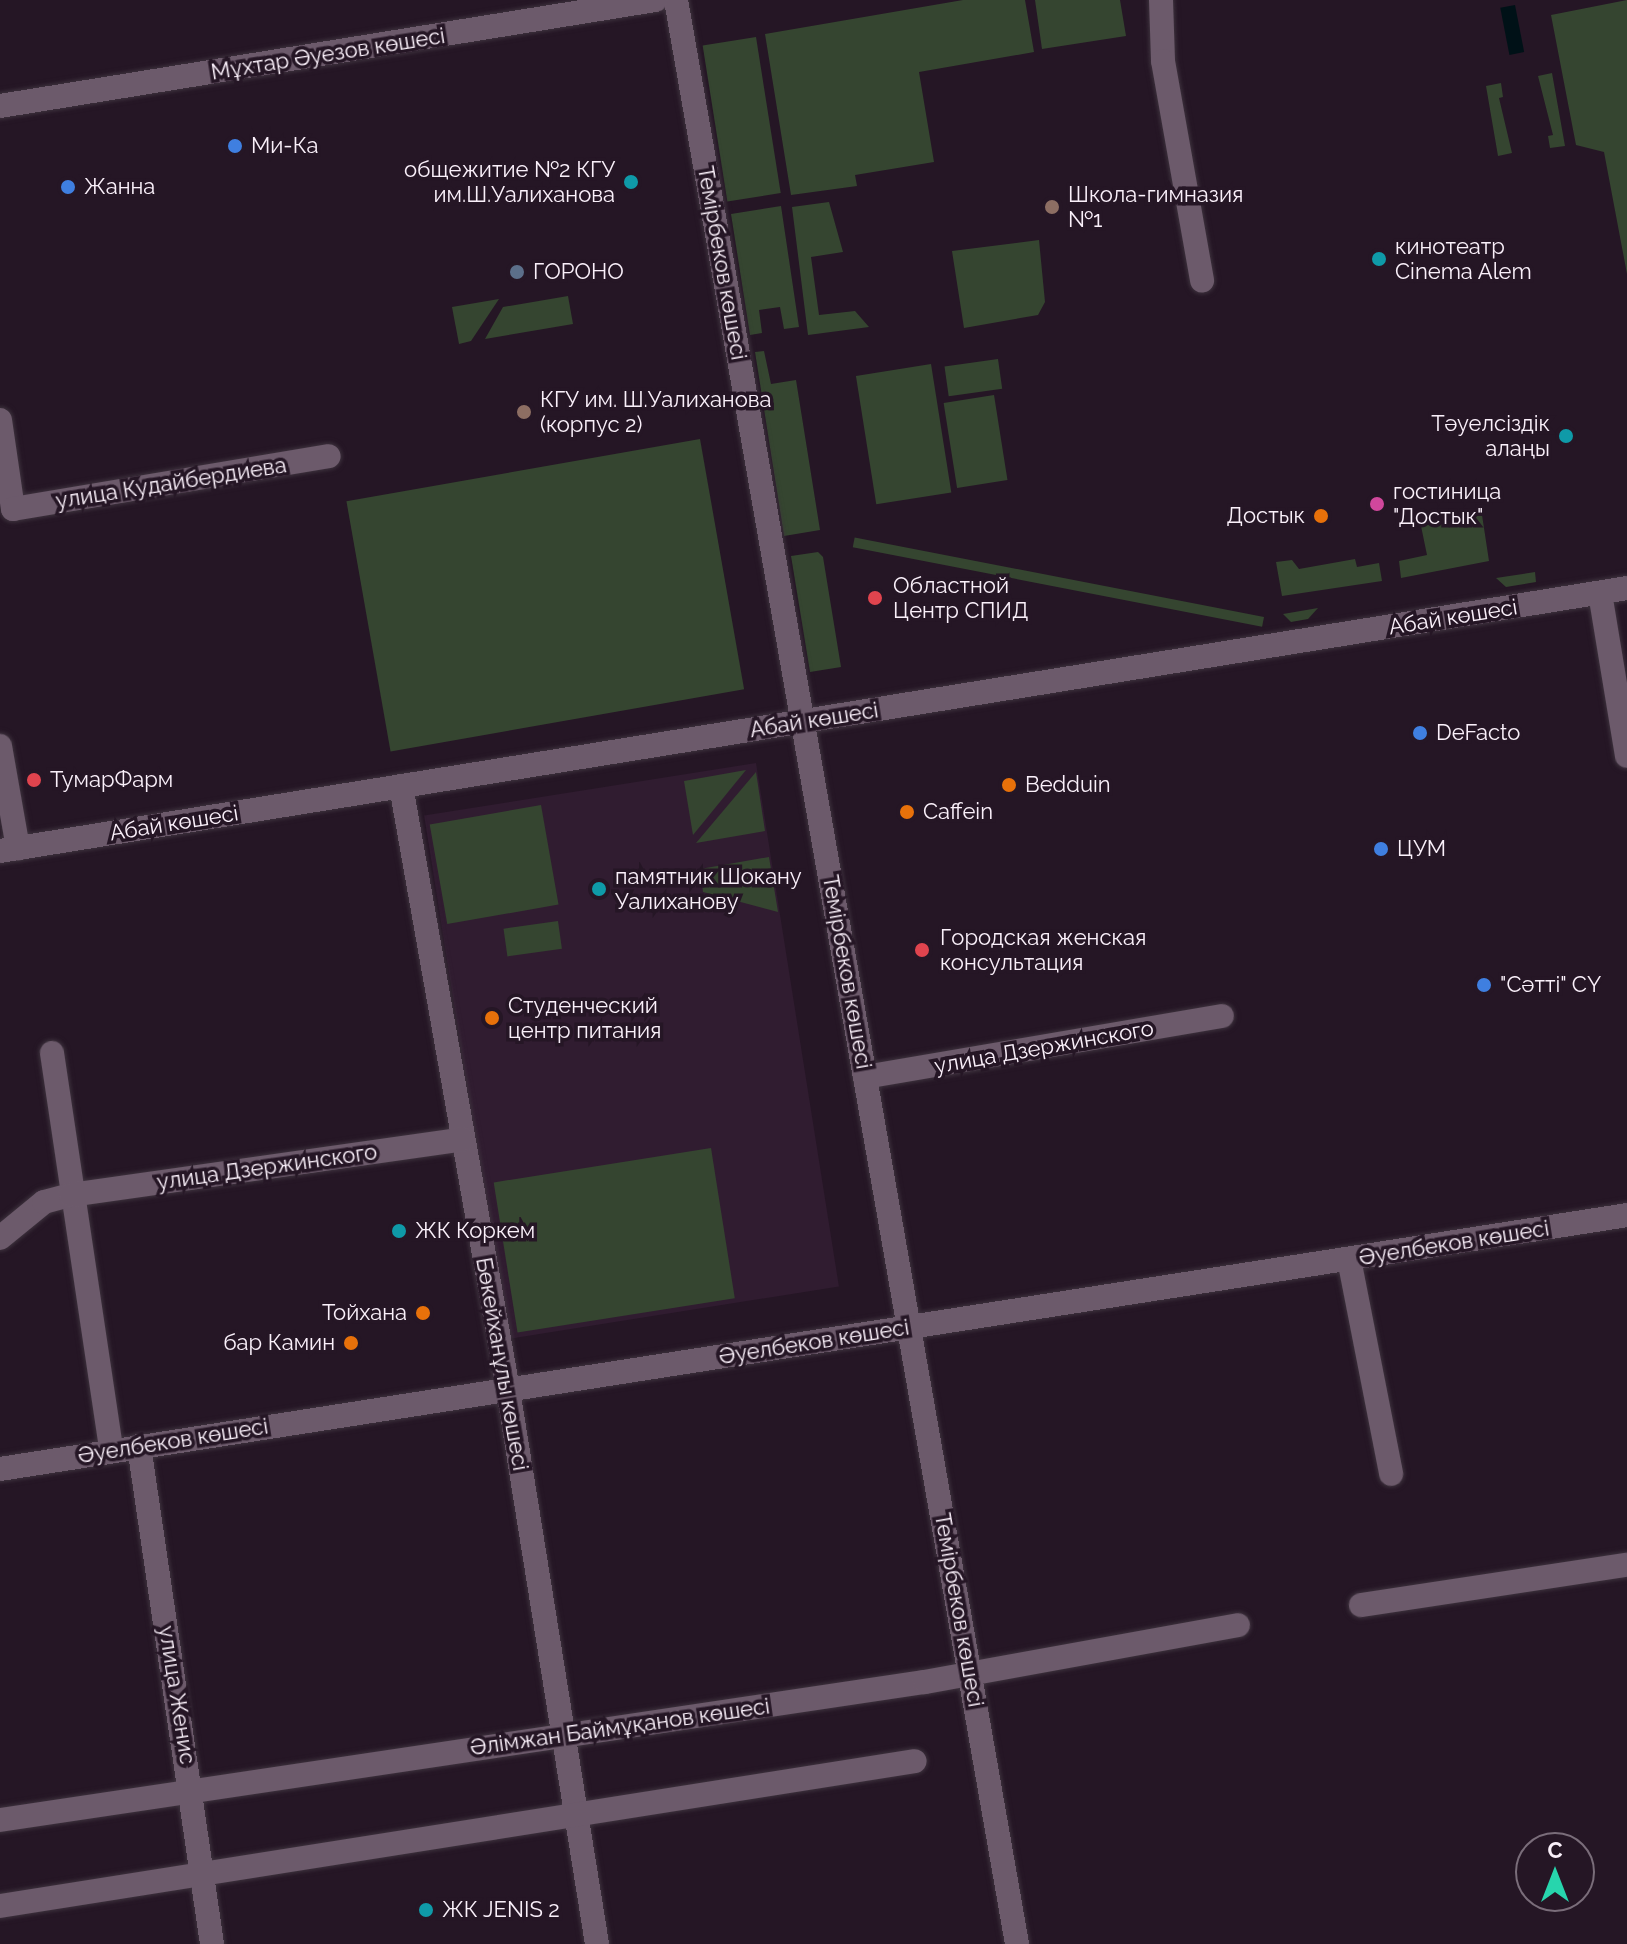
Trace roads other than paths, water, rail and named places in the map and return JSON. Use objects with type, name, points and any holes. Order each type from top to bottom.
[{"type":"street","name":"Мұхтар Әуезов көшесі","points":[[0,106],[655,0]]},
{"type":"street","name":"Темірбеков көшесі","points":[[676,0],[1017,1944]]},
{"type":"street","points":[[1161,0],[1163,61],[1202,281]]},
{"type":"street","name":"улица Кудайбердиева","points":[[0,420],[13,509],[329,456]]},
{"type":"street","name":"Абай көшесі","points":[[9,849],[1627,588]]},
{"type":"street","points":[[1600,593],[1627,756]]},
{"type":"street","points":[[0,746],[9,849]]},
{"type":"street","name":"Бөкейханұлы көшесі","points":[[401,786],[508,1390],[597,1944]]},
{"type":"street","name":"улица Дзержинского","points":[[865,1077],[1222,1016]]},
{"type":"street","points":[[52,1053],[111,1450]]},
{"type":"street","name":"улица Дзержинского","points":[[0,1238],[44,1202],[71,1195],[463,1139]]},
{"type":"street","name":"Әуелбеков көшесі","points":[[0,1469],[1627,1215]]},
{"type":"street","points":[[1349,1259],[1391,1474]]},
{"type":"street","name":"улица Женис","points":[[139,1446],[212,1944]]},
{"type":"street","points":[[1361,1605],[1627,1565]]},
{"type":"street","name":"Әлімжан Баймұқанов көшесі","points":[[0,1820],[970,1672],[1238,1625]]},
{"type":"street","points":[[0,1906],[202,1877],[915,1761]]},
{"type":"place","name":"Ми-Ка","points":[[235,146]]},
{"type":"place","name":"общежитие №2 КГУ им.Ш.Уалиханова","points":[[631,182]]},
{"type":"place","name":"Жанна","points":[[68,187]]},
{"type":"place","name":"Школа-гимназия №1","points":[[1052,207]]},
{"type":"place","name":"кинотеатр Cinema Alem","points":[[1379,259]]},
{"type":"place","name":"ГОРОНО","points":[[517,272]]},
{"type":"place","name":"КГУ им. Ш.Уалиханова (корпус 2)","points":[[524,412]]},
{"type":"place","name":"Тәуелсіздік алаңы","points":[[1566,436]]},
{"type":"place","name":"гостиница \"Достык\"","points":[[1377,504]]},
{"type":"place","name":"Достык","points":[[1321,516]]},
{"type":"place","name":"Областной Центр СПИД","points":[[875,598]]},
{"type":"place","name":"DeFacto","points":[[1420,733]]},
{"type":"place","name":"ТумарФарм","points":[[34,780]]},
{"type":"place","name":"Bedduin","points":[[1009,785]]},
{"type":"place","name":"Caffein","points":[[907,812]]},
{"type":"place","name":"ЦУМ","points":[[1381,849]]},
{"type":"place","name":"памятник Шокану Уалиханову","points":[[599,889]]},
{"type":"place","name":"Городская женская консультация","points":[[922,950]]},
{"type":"place","name":"\"Сәтті\" СY","points":[[1484,985]]},
{"type":"place","name":"Студенческий центр питания","points":[[492,1018]]},
{"type":"place","name":"ЖК Коркем","points":[[399,1231]]},
{"type":"place","name":"Тойхана","points":[[423,1313]]},
{"type":"place","name":"бар Камин","points":[[351,1343]]},
{"type":"place","name":"ЖК JENIS 2","points":[[426,1910]]}]
